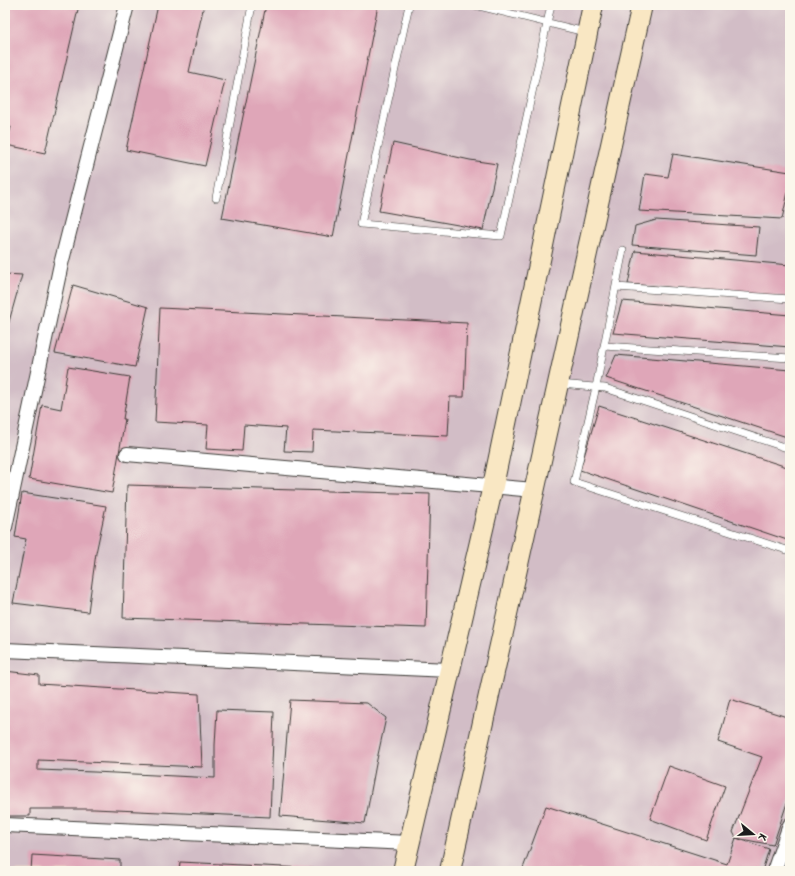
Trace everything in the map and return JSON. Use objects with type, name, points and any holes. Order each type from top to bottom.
[{"type":"main road","points":[[403,871],[493,486],[593,5]]},
{"type":"main road","points":[[450,871],[642,5]]},
{"type":"street","points":[[5,527],[61,264],[127,5]]},
{"type":"street","points":[[127,454],[534,490]]},
{"type":"street","points":[[5,650],[449,670]]},
{"type":"street","points":[[5,825],[410,843]]},
{"type":"street","points":[[774,871],[786,846],[790,825]]},
{"type":"lane","points":[[216,198],[252,5]]},
{"type":"lane","points":[[410,5],[361,224],[501,236],[551,5]]},
{"type":"lane","points":[[474,5],[587,33]]},
{"type":"lane","points":[[623,250],[596,387],[574,482],[790,551]]},
{"type":"lane","points":[[616,287],[790,299]]},
{"type":"lane","points":[[604,346],[790,358]]},
{"type":"lane","points":[[558,384],[605,388],[790,449]]},
{"type":"shaded area","points":[[5,5],[790,5],[790,871],[5,871]]},
{"type":"building","points":[[7,5],[79,5],[45,153],[6,145],[11,127],[5,126],[5,12]]},
{"type":"building","points":[[158,5],[204,5],[189,72],[225,80],[205,166],[126,150]]},
{"type":"building","points":[[266,5],[378,5],[333,237],[222,218]]},
{"type":"building","points":[[393,143],[470,160],[497,164],[483,230],[379,211]]},
{"type":"building","points":[[673,154],[790,172],[790,183],[782,219],[639,211],[645,174],[668,177]]},
{"type":"building","points":[[656,220],[759,227],[756,255],[632,245],[635,226]]},
{"type":"building","points":[[635,251],[790,265],[790,297],[628,284]]},
{"type":"building","points":[[5,274],[22,275],[5,336]]},
{"type":"building","points":[[73,285],[148,307],[135,367],[55,353]]},
{"type":"building","points":[[622,301],[790,315],[790,347],[613,333]]},
{"type":"building","points":[[160,308],[467,323],[464,397],[450,397],[448,436],[313,430],[312,452],[284,451],[286,428],[244,425],[242,451],[206,449],[208,425],[155,422]]},
{"type":"building","points":[[616,355],[790,370],[790,438],[606,378]]},
{"type":"building","points":[[68,367],[130,377],[123,419],[125,419],[112,493],[29,479],[42,405],[61,409]]},
{"type":"building","points":[[599,406],[790,468],[790,541],[580,470]]},
{"type":"building","points":[[127,485],[430,494],[426,628],[123,618]]},
{"type":"building","points":[[22,493],[106,506],[96,553],[88,612],[13,603],[26,539],[15,537]]},
{"type":"building","points":[[5,671],[39,675],[39,684],[199,694],[202,767],[38,760],[38,770],[215,778],[217,710],[274,712],[270,817],[94,809],[30,809],[30,816],[5,816]]},
{"type":"building","points":[[730,699],[790,718],[790,794],[773,845],[736,838],[733,832],[762,757],[718,742]]},
{"type":"building","points":[[290,700],[367,703],[386,718],[365,823],[280,816]]},
{"type":"building","points":[[669,766],[725,786],[706,840],[650,819]]},
{"type":"building","points":[[546,806],[727,864],[736,838],[769,849],[762,871],[522,871]]},
{"type":"building","points":[[32,855],[120,860],[120,871],[31,871]]},
{"type":"building","points":[[180,862],[325,869],[325,871],[179,871]]}]
